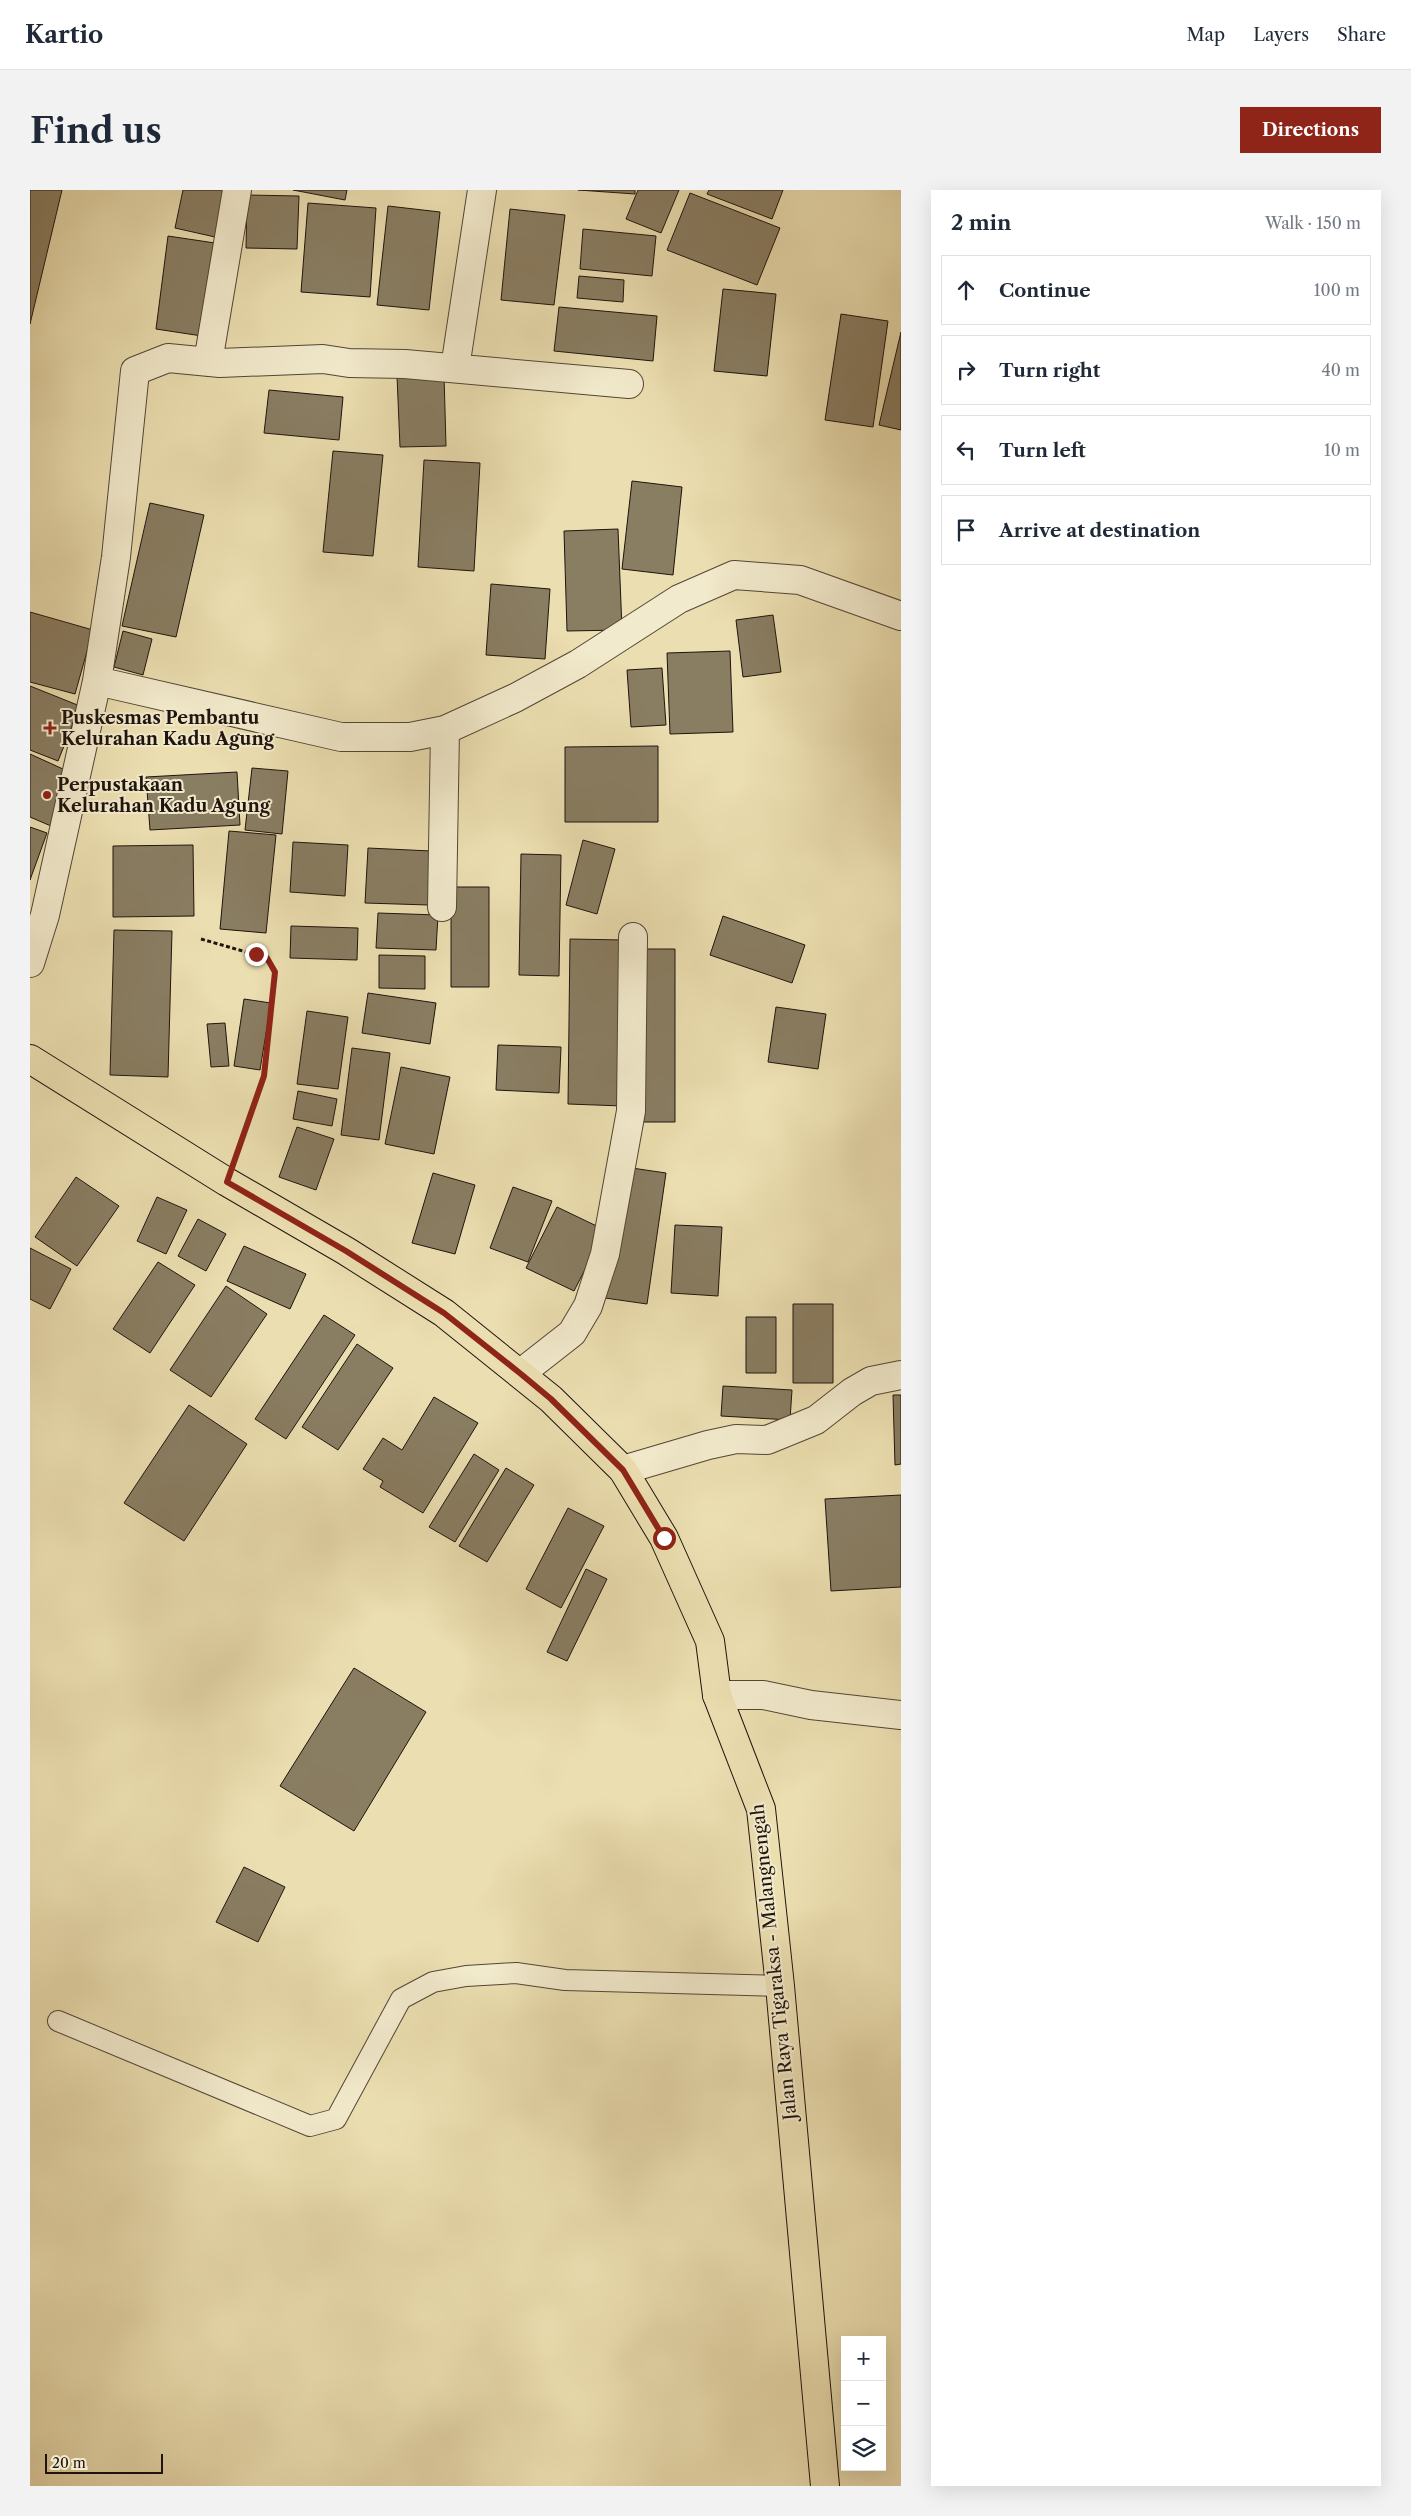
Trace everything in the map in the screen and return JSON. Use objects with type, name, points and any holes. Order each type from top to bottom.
[{"type":"main road","name":"Jalan Raya Tigaraksa - Malangnengah","points":[[30,1060],[227,1182],[346,1251],[444,1313],[551,1399],[623,1470],[664,1538],[710,1641],[717,1695],[761,1809],[780,1986],[825,2486]]},
{"type":"street","points":[[208,362],[237,190]]},
{"type":"street","points":[[455,368],[482,190]]},
{"type":"street","points":[[30,963],[46,916],[97,681],[116,557],[135,371],[168,358],[208,362],[322,359],[349,363],[405,364],[455,368],[629,384]]},
{"type":"street","points":[[97,681],[341,737],[410,737],[445,730],[515,698],[578,664],[678,599],[734,574],[800,580],[901,616]]},
{"type":"street","points":[[442,907],[445,730]]},
{"type":"street","points":[[521,1374],[572,1333],[588,1306],[605,1254],[631,1112],[633,938]]},
{"type":"street","points":[[623,1470],[708,1445],[736,1440],[767,1440],[816,1420],[852,1392],[872,1381],[901,1375]]},
{"type":"street","points":[[717,1695],[763,1695],[811,1705],[901,1715]]},
{"type":"lane","points":[[58,2021],[310,2126],[336,2119],[402,1999],[433,1982],[466,1976],[516,1973],[565,1980],[780,1986]]},
{"type":"path","points":[[201,939],[267,958],[275,972],[264,1076],[227,1182]]},
{"type":"building","points":[[30,190],[62,190],[30,324]]},
{"type":"building","points":[[183,190],[226,190],[215,237],[175,228]]},
{"type":"building","points":[[293,190],[347,190],[345,200]]},
{"type":"building","points":[[578,190],[635,190],[635,194]]},
{"type":"building","points":[[638,190],[679,190],[661,233],[626,219]]},
{"type":"building","points":[[709,190],[783,190],[772,219],[707,194]]},
{"type":"building","points":[[690,193],[780,228],[757,285],[667,250]]},
{"type":"building","points":[[247,195],[299,196],[297,249],[246,248]]},
{"type":"building","points":[[308,203],[376,208],[370,297],[301,292]]},
{"type":"building","points":[[388,206],[440,212],[429,310],[377,305]]},
{"type":"building","points":[[510,209],[565,215],[554,305],[501,300]]},
{"type":"building","points":[[583,229],[656,236],[652,276],[580,269]]},
{"type":"building","points":[[168,236],[215,243],[202,336],[156,329]]},
{"type":"building","points":[[579,276],[624,280],[623,302],[577,298]]},
{"type":"building","points":[[723,289],[776,294],[767,376],[714,371]]},
{"type":"building","points":[[559,307],[657,316],[653,361],[554,351]]},
{"type":"building","points":[[841,314],[888,321],[873,427],[825,420]]},
{"type":"building","points":[[901,332],[901,430],[879,425]]},
{"type":"building","points":[[444,375],[446,446],[400,447],[397,376]]},
{"type":"building","points":[[269,390],[343,397],[339,440],[264,433]]},
{"type":"building","points":[[333,451],[383,455],[373,556],[323,552]]},
{"type":"building","points":[[424,460],[480,463],[474,571],[418,567]]},
{"type":"building","points":[[632,481],[682,487],[673,575],[622,569]]},
{"type":"building","points":[[150,503],[204,515],[176,637],[122,626]]},
{"type":"building","points":[[618,529],[622,630],[567,631],[564,531]]},
{"type":"building","points":[[491,584],[550,589],[545,659],[486,655]]},
{"type":"building","points":[[30,612],[93,630],[75,694],[30,682]]},
{"type":"building","points":[[773,615],[781,672],[743,677],[736,620]]},
{"type":"building","points":[[123,631],[152,639],[143,675],[114,667]]},
{"type":"building","points":[[730,651],[733,732],[670,734],[667,653]]},
{"type":"building","points":[[662,668],[666,725],[631,727],[627,670]]},
{"type":"building","name":"Puskesmas Pembantu Kelurahan Kadu Agung","points":[[30,686],[80,706],[58,761],[30,750]]},
{"type":"building","points":[[658,746],[658,822],[565,822],[565,747]]},
{"type":"building","name":"Perpustakaan Kelurahan Kadu Agung","points":[[30,754],[74,774],[51,826],[30,817]]},
{"type":"building","points":[[252,768],[288,771],[282,834],[245,830]]},
{"type":"building","points":[[237,772],[240,825],[150,830],[146,777]]},
{"type":"building","points":[[30,827],[47,833],[30,880]]},
{"type":"building","points":[[229,831],[276,835],[266,933],[220,929]]},
{"type":"building","points":[[583,840],[615,849],[597,914],[566,905]]},
{"type":"building","points":[[293,842],[348,845],[345,896],[290,892]]},
{"type":"building","points":[[193,845],[194,916],[113,917],[113,846]]},
{"type":"building","points":[[368,848],[431,851],[429,905],[365,903]]},
{"type":"building","points":[[521,854],[561,855],[559,976],[519,975]]},
{"type":"building","points":[[451,887],[489,887],[489,987],[451,987]]},
{"type":"building","points":[[378,913],[438,915],[436,950],[376,948]]},
{"type":"building","points":[[723,916],[805,945],[792,983],[710,955]]},
{"type":"building","points":[[291,926],[358,928],[357,960],[290,958]]},
{"type":"building","points":[[114,930],[172,931],[168,1077],[110,1075]]},
{"type":"building","points":[[570,939],[625,940],[623,1106],[568,1104]]},
{"type":"building","points":[[641,949],[675,949],[675,1122],[641,1122]]},
{"type":"building","points":[[379,955],[425,956],[425,989],[379,988]]},
{"type":"building","points":[[368,993],[436,1003],[430,1044],[362,1033]]},
{"type":"building","points":[[244,999],[271,1003],[260,1070],[234,1066]]},
{"type":"building","points":[[776,1007],[826,1014],[818,1069],[768,1062]]},
{"type":"building","points":[[307,1011],[348,1017],[338,1089],[297,1084]]},
{"type":"building","points":[[225,1023],[229,1066],[211,1067],[207,1024]]},
{"type":"building","points":[[498,1045],[561,1047],[559,1093],[496,1090]]},
{"type":"building","points":[[352,1048],[390,1053],[379,1140],[341,1135]]},
{"type":"building","points":[[401,1067],[450,1077],[434,1154],[385,1144]]},
{"type":"building","points":[[298,1091],[337,1099],[332,1126],[293,1119]]},
{"type":"building","points":[[297,1127],[334,1139],[316,1190],[279,1177]]},
{"type":"building","points":[[625,1167],[666,1173],[647,1304],[605,1298]]},
{"type":"building","points":[[433,1173],[475,1185],[455,1254],[412,1243]]},
{"type":"building","points":[[76,1177],[119,1206],[77,1266],[35,1237]]},
{"type":"building","points":[[513,1187],[552,1201],[528,1262],[490,1248]]},
{"type":"building","points":[[157,1197],[187,1210],[166,1254],[137,1241]]},
{"type":"building","points":[[557,1207],[605,1230],[574,1291],[526,1268]]},
{"type":"building","points":[[198,1219],[226,1234],[206,1271],[178,1256]]},
{"type":"building","points":[[675,1225],[722,1227],[718,1296],[671,1293]]},
{"type":"building","points":[[244,1246],[306,1274],[290,1309],[227,1281]]},
{"type":"building","points":[[30,1248],[71,1269],[50,1309],[30,1299]]},
{"type":"building","points":[[158,1262],[195,1285],[150,1353],[113,1329]]},
{"type":"building","points":[[226,1286],[267,1314],[211,1397],[170,1370]]},
{"type":"building","points":[[793,1304],[833,1304],[833,1383],[793,1383]]},
{"type":"building","points":[[324,1315],[355,1335],[286,1439],[255,1419]]},
{"type":"building","points":[[746,1317],[776,1317],[776,1373],[746,1373]]},
{"type":"building","points":[[357,1344],[393,1368],[338,1450],[302,1427]]},
{"type":"building","points":[[723,1386],[792,1390],[790,1420],[721,1416]]},
{"type":"building","points":[[893,1395],[901,1395],[901,1464],[895,1465]]},
{"type":"building","points":[[434,1397],[478,1423],[423,1513],[380,1487],[383,1481],[363,1469],[383,1438],[402,1450]]},
{"type":"building","points":[[189,1405],[247,1444],[184,1541],[124,1503]]},
{"type":"building","points":[[474,1454],[499,1470],[455,1542],[429,1527]]},
{"type":"building","points":[[506,1468],[534,1485],[487,1562],[459,1546]]},
{"type":"building","points":[[901,1495],[901,1587],[831,1591],[825,1499]]},
{"type":"building","points":[[568,1508],[604,1526],[561,1608],[526,1589]]},
{"type":"building","points":[[586,1569],[607,1579],[567,1661],[547,1652]]},
{"type":"building","points":[[354,1668],[426,1712],[354,1831],[280,1786]]},
{"type":"building","points":[[244,1867],[285,1887],[258,1942],[216,1922]]},
{"type":"place","name":"Puskesmas Pembantu Kelurahan Kadu Agung","points":[[50,728]]},
{"type":"place","name":"Perpustakaan Kelurahan Kadu Agung","points":[[47,795]]},
{"type":"route","points":[[256,954],[267,958],[275,972],[264,1076],[227,1182],[346,1251],[444,1313],[521,1374],[551,1399],[623,1470],[664,1538]]}]
